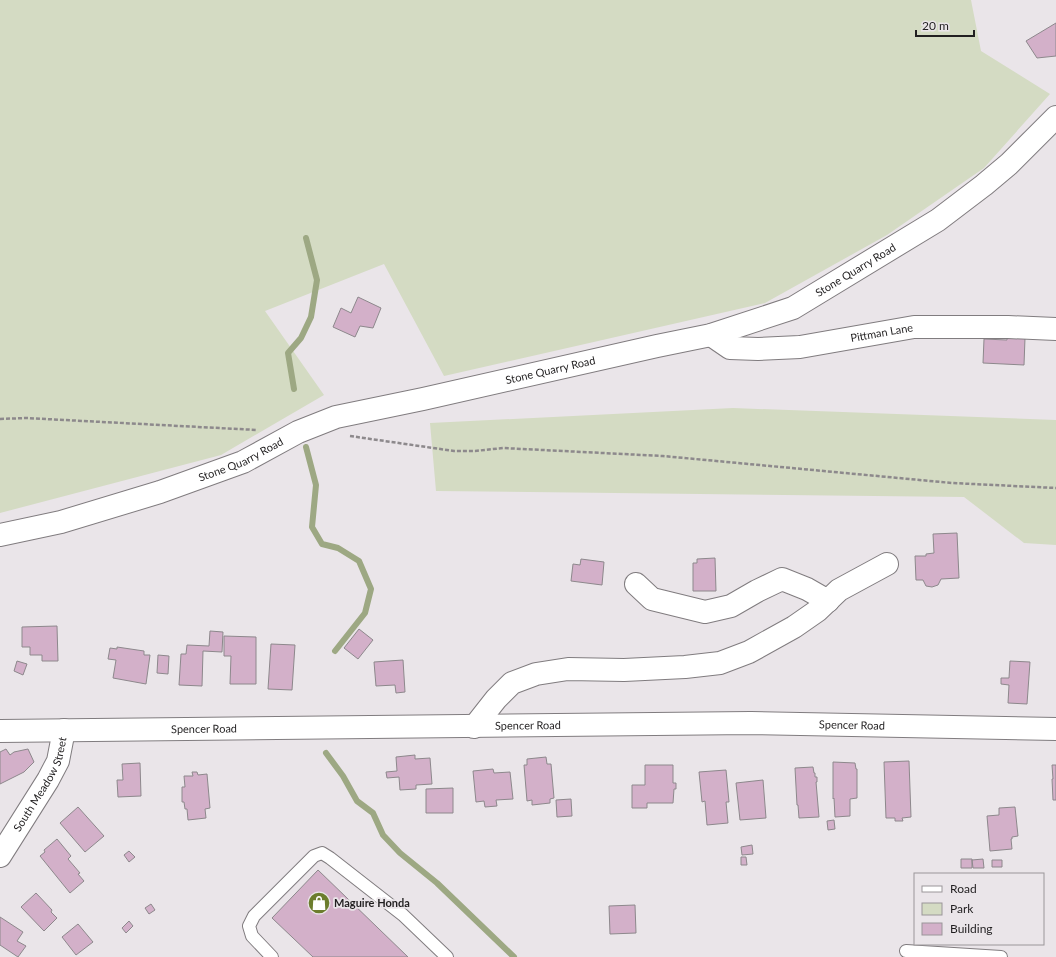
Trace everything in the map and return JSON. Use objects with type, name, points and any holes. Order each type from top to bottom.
[{"type":"street","name":"Stone Quarry Road","points":[[0,535],[62,522],[160,492],[243,462],[298,432],[336,417],[711,335],[793,308],[938,220],[1009,164],[1056,117]]},
{"type":"street","name":"Pittman Lane","points":[[711,335],[730,348],[758,349],[800,347],[914,327],[1056,328]]},
{"type":"street","points":[[474,726],[496,699],[512,683],[536,674],[568,669],[657,669],[720,663],[748,652],[794,627],[818,611],[827,599],[839,590],[887,564]]},
{"type":"street","points":[[636,584],[652,599],[705,612],[731,606],[782,579],[827,599]]},
{"type":"street","name":"Spencer Road","points":[[0,731],[751,723],[1056,729]]},
{"type":"street","name":"South Meadow Street","points":[[0,856],[48,780],[58,761],[64,730]]},
{"type":"lane","points":[[272,957],[252,936],[250,926],[254,916],[314,856],[322,853],[403,916],[447,957]]},
{"type":"lane","points":[[906,951],[1002,957]]},
{"type":"path","points":[[0,419],[26,418],[263,430]]},
{"type":"path","points":[[349,436],[454,451],[475,451],[503,448],[655,456],[944,482],[1056,488]]},
{"type":"green space","points":[[0,0],[971,0],[981,51],[1050,94],[984,168],[887,235],[765,303],[444,376],[384,264],[265,311],[324,395],[221,455],[0,513]]},
{"type":"green space","points":[[733,408],[1056,420],[1056,545],[1024,543],[964,497],[436,491],[430,423]]},
{"type":"building","points":[[1056,23],[1056,56],[1037,58],[1026,41]]},
{"type":"building","points":[[358,297],[381,308],[373,328],[360,326],[355,337],[333,327],[341,308],[351,313]]},
{"type":"building","points":[[1007,337],[1025,338],[1024,365],[983,363],[984,339],[1007,340]]},
{"type":"building","points":[[957,533],[959,578],[941,579],[938,585],[932,587],[926,586],[923,580],[916,580],[915,556],[926,556],[926,554],[934,553],[933,534]]},
{"type":"building","points":[[715,558],[716,591],[693,591],[693,563],[697,563],[697,559]]},
{"type":"building","points":[[581,559],[604,562],[602,585],[571,581],[573,564],[580,565]]},
{"type":"building","points":[[57,626],[58,661],[42,661],[42,655],[30,655],[30,647],[22,647],[22,627]]},
{"type":"building","points":[[359,629],[373,640],[358,659],[344,648]]},
{"type":"building","points":[[210,631],[223,632],[222,652],[203,651],[202,686],[179,685],[181,654],[186,654],[187,645],[209,646]]},
{"type":"building","points":[[224,636],[256,637],[256,684],[230,684],[231,656],[224,656]]},
{"type":"building","points":[[271,644],[295,645],[292,690],[268,689]]},
{"type":"building","points":[[117,647],[144,651],[144,655],[150,655],[146,684],[113,678],[116,660],[108,659],[110,648],[117,649]]},
{"type":"building","points":[[158,655],[169,656],[168,674],[157,673]]},
{"type":"building","points":[[403,660],[405,692],[396,693],[395,685],[376,686],[374,662]]},
{"type":"building","points":[[17,661],[27,664],[23,675],[14,671]]},
{"type":"building","points":[[1010,661],[1030,662],[1027,704],[1008,703],[1009,685],[1001,684],[1001,678],[1009,678]]},
{"type":"building","points":[[6,749],[10,755],[14,752],[28,749],[34,762],[24,772],[0,784],[0,752]]},
{"type":"building","points":[[415,755],[415,759],[430,758],[432,784],[416,785],[416,789],[400,790],[399,777],[387,778],[386,772],[397,771],[396,757]]},
{"type":"building","points":[[546,757],[547,764],[551,764],[554,798],[550,799],[550,803],[532,805],[532,800],[527,801],[524,765],[527,765],[527,759]]},
{"type":"building","points":[[909,761],[911,817],[902,818],[903,821],[895,821],[895,818],[886,818],[884,762]]},
{"type":"building","points":[[833,762],[855,763],[857,769],[857,798],[850,799],[850,816],[835,817],[834,798],[833,799]]},
{"type":"building","points":[[140,763],[141,796],[118,797],[117,780],[123,780],[122,764]]},
{"type":"building","points":[[645,765],[673,765],[673,783],[676,783],[676,789],[674,789],[673,803],[647,803],[647,808],[632,808],[632,785],[645,785]]},
{"type":"building","points":[[1052,765],[1056,765],[1056,800],[1053,800]]},
{"type":"building","points":[[813,767],[815,777],[817,777],[816,782],[819,817],[799,818],[795,768]]},
{"type":"building","points":[[493,769],[494,773],[510,772],[513,799],[496,800],[497,806],[485,807],[484,801],[476,802],[473,771]]},
{"type":"building","points":[[726,770],[729,802],[726,802],[728,823],[707,825],[705,801],[702,802],[699,772]]},
{"type":"building","points":[[192,772],[197,772],[198,775],[207,774],[210,808],[205,809],[206,818],[188,820],[187,809],[185,809],[184,802],[182,802],[182,787],[185,787],[184,776],[193,776]]},
{"type":"building","points":[[763,780],[766,818],[740,820],[736,783]]},
{"type":"building","points":[[453,788],[453,813],[426,813],[426,789]]},
{"type":"building","points":[[571,799],[572,816],[557,817],[556,800]]},
{"type":"building","points":[[78,807],[104,836],[85,852],[60,823]]},
{"type":"building","points":[[1015,807],[1018,836],[1012,837],[1011,839],[1012,849],[990,851],[987,816],[999,815],[999,808]]},
{"type":"building","points":[[834,820],[835,829],[828,830],[827,821]]},
{"type":"building","points":[[57,839],[71,856],[68,859],[80,873],[78,874],[84,881],[70,893],[40,856],[45,852],[44,850]]},
{"type":"building","points":[[752,845],[753,854],[742,855],[741,847]]},
{"type":"building","points":[[129,851],[135,857],[129,862],[124,855]]},
{"type":"building","points":[[741,857],[746,857],[747,865],[741,865]]},
{"type":"building","points":[[961,859],[972,859],[972,868],[961,868]]},
{"type":"building","points":[[983,859],[984,868],[973,868],[972,860]]},
{"type":"building","points":[[992,860],[1002,860],[1002,867],[992,867]]},
{"type":"building","name":"Maguire Honda","points":[[318,870],[408,957],[313,957],[272,918]]},
{"type":"building","points":[[36,893],[52,910],[51,912],[57,918],[44,931],[21,907]]},
{"type":"building","points":[[151,904],[155,910],[149,914],[145,908]]},
{"type":"building","points":[[635,905],[636,933],[610,934],[609,906]]},
{"type":"building","points":[[0,917],[23,932],[17,941],[26,946],[18,957],[0,945]]},
{"type":"building","points":[[129,921],[133,926],[126,933],[122,928]]},
{"type":"building","points":[[78,924],[93,942],[76,955],[62,937]]},
{"type":"waterway","points":[[294,389],[288,353],[301,338],[311,317],[317,280],[306,238]]},
{"type":"waterway","points":[[306,447],[316,485],[312,527],[322,544],[338,548],[359,561],[371,589],[365,613],[335,651]]},
{"type":"waterway","points":[[326,753],[343,776],[357,801],[373,813],[383,835],[400,853],[437,883],[514,957]]},
{"type":"place","name":"Maguire Honda","points":[[319,903]]}]
